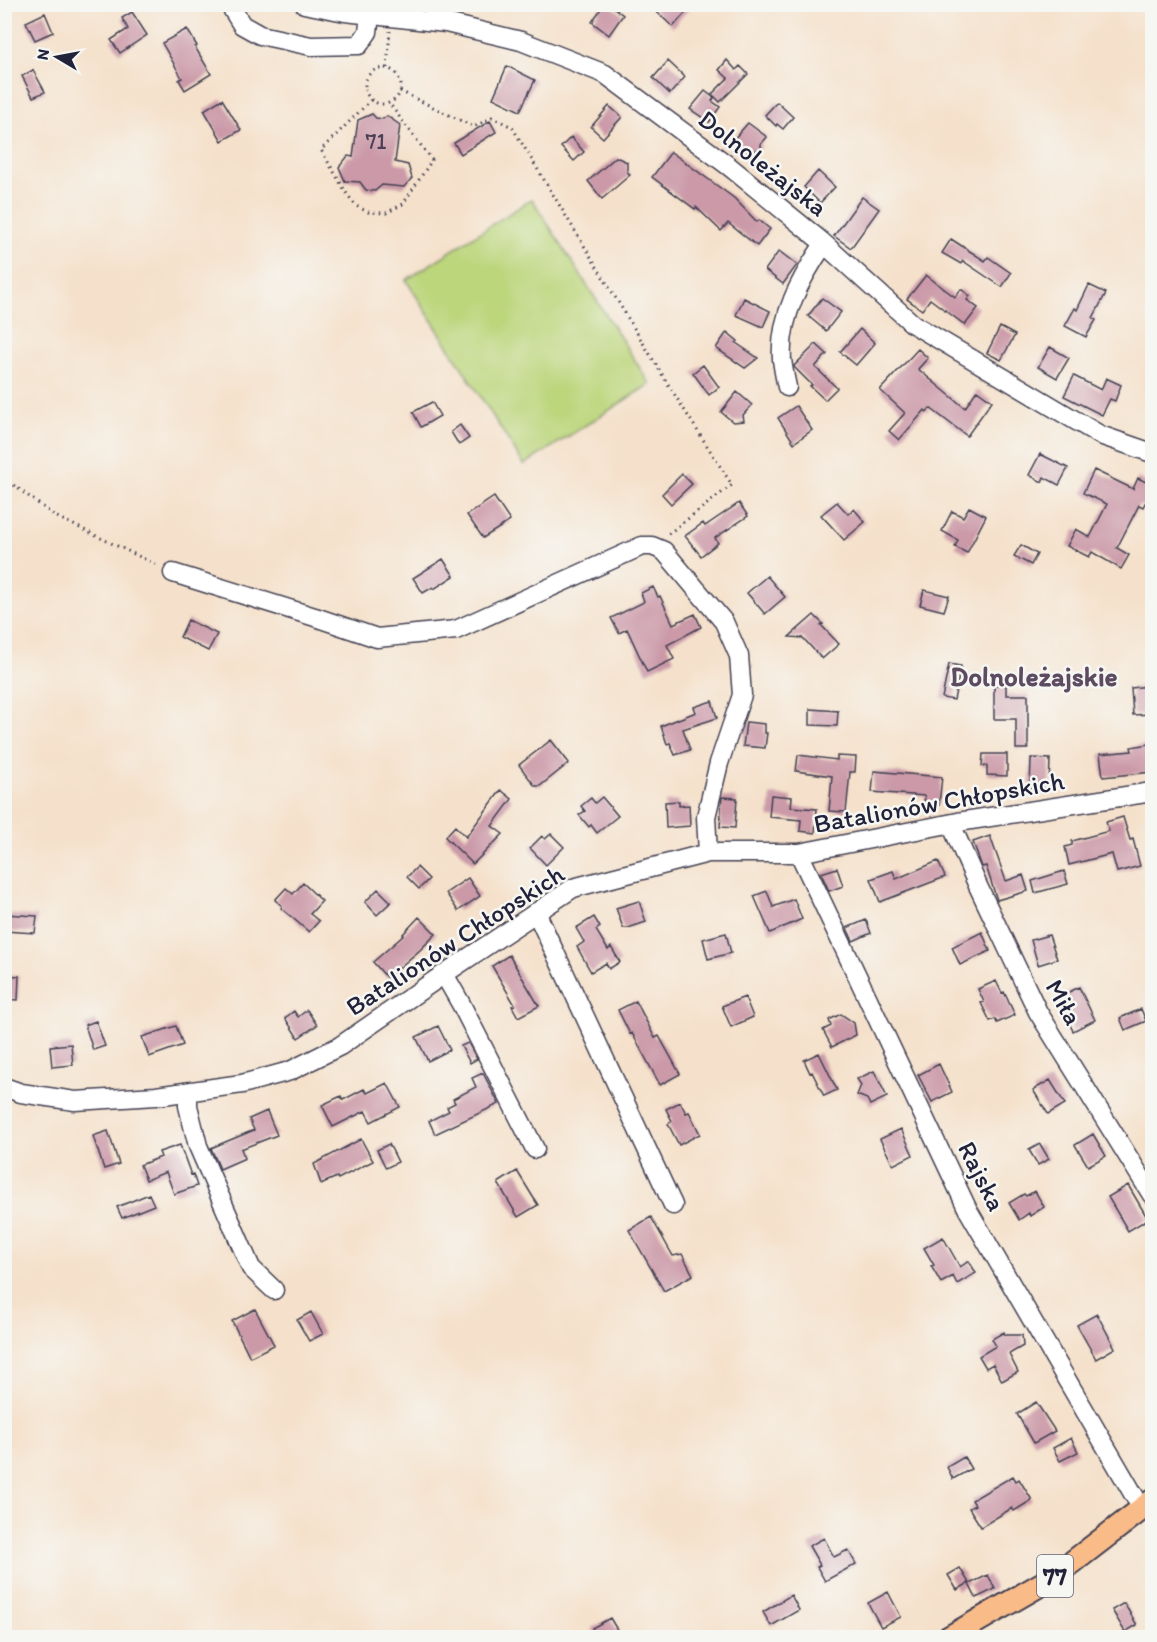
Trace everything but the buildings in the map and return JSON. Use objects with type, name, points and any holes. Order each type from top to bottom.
[{"type":"main road","name":"77","points":[[948,1638],[1052,1578],[1147,1505]]},
{"type":"street","points":[[229,4],[243,25],[260,35],[312,46],[359,45],[368,32],[370,15]]},
{"type":"street","name":"Dolnoleżajska","points":[[304,4],[345,12],[446,23],[521,41],[605,74],[730,167],[824,244],[913,324],[1100,435],[1152,453]]},
{"type":"street","points":[[442,4],[446,23]]},
{"type":"street","points":[[787,387],[782,358],[784,333],[795,292],[808,267],[824,244]]},
{"type":"street","points":[[173,573],[377,638],[456,630],[642,546],[652,546],[664,551],[724,622],[739,656],[742,694],[719,763],[706,818],[708,853]]},
{"type":"street","name":"Batalionów Chłopskich","points":[[4,1087],[21,1093],[75,1101],[188,1093],[242,1084],[290,1071],[340,1046],[573,888],[708,853],[799,853],[951,824],[1152,792]]},
{"type":"street","name":"Miła","points":[[951,824],[1038,1012],[1152,1195]]},
{"type":"street","name":"Rajska","points":[[799,853],[968,1210],[1147,1505]]},
{"type":"street","points":[[536,912],[673,1205]]},
{"type":"street","points":[[444,974],[535,1149]]},
{"type":"street","points":[[188,1093],[188,1106],[198,1146],[251,1268],[274,1290]]},
{"type":"path","points":[[387,68],[392,17]]},
{"type":"path","points":[[376,69],[393,70],[400,79],[400,91],[398,96],[388,104],[376,103],[371,100],[365,89],[367,77],[376,69]]},
{"type":"path","points":[[400,91],[474,127],[492,117],[512,127],[732,485],[652,546]]},
{"type":"path","points":[[371,100],[321,150],[346,194],[356,206],[368,212],[386,213],[403,204],[432,160],[388,104]]},
{"type":"path","points":[[4,478],[56,516],[173,573]]},
{"type":"green space","points":[[532,199],[650,384],[524,465],[406,280]]},
{"type":"district","name":"Dolnoleżajskie","points":[[1034,676]]}]
